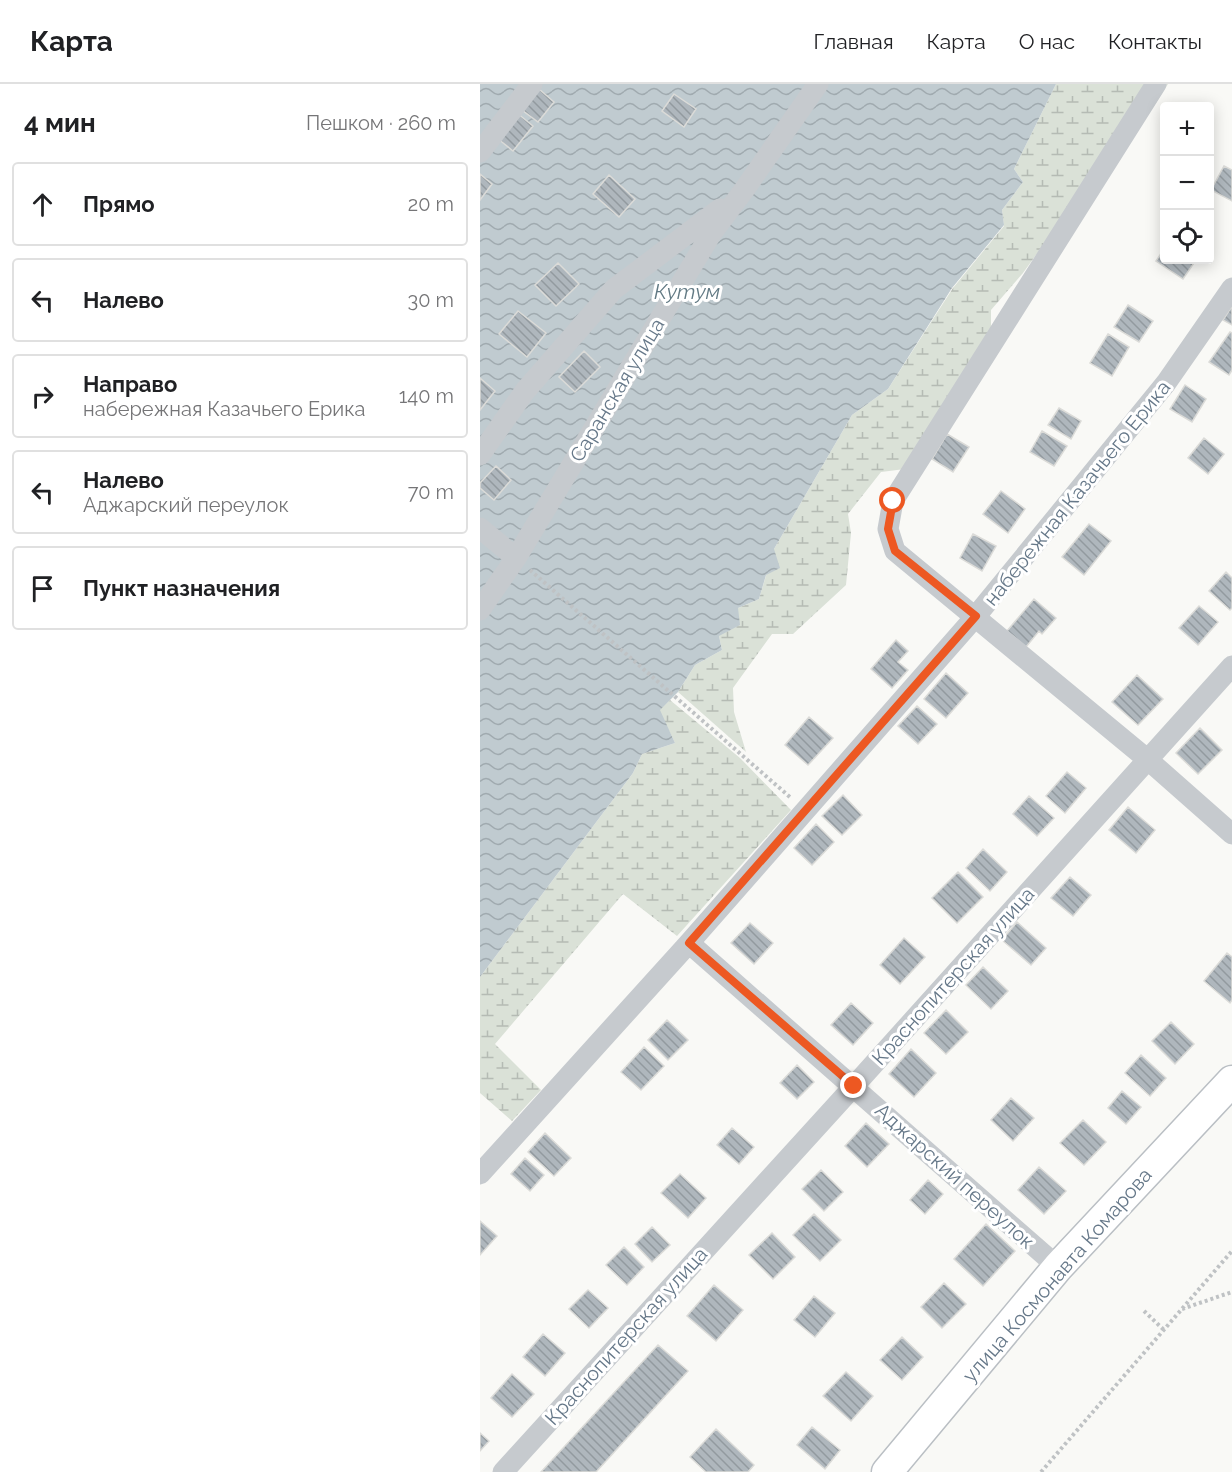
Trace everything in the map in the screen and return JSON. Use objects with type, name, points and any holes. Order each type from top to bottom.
[{"type":"main road","name":"улица Космонавта Комарова","points":[[887,1472],[1058,1267],[1232,1081]]},
{"type":"street","points":[[480,152],[532,84]]},
{"type":"street","name":"Саранская улица","points":[[480,610],[516,558],[711,234],[818,84]]},
{"type":"street","points":[[1156,84],[893,501],[888,529],[895,551],[1147,759],[1232,834]]},
{"type":"street","points":[[480,455],[525,391],[614,289],[744,190]]},
{"type":"street","name":"набережная Казачьего Ерика","points":[[480,1174],[689,943],[976,616],[1167,383],[1232,288]]},
{"type":"street","points":[[480,528],[516,558]]},
{"type":"street","name":"Краснопитерская улица","points":[[503,1472],[1232,666]]},
{"type":"street","name":"Аджарский переулок","points":[[689,943],[1058,1267]]},
{"type":"path","points":[[516,558],[793,799]]},
{"type":"path","points":[[1041,1472],[1232,1251]]},
{"type":"path","points":[[1181,1310],[1232,1292]]},
{"type":"path","points":[[1144,1311],[1164,1329]]},
{"type":"green space","points":[[1056,84],[1168,84],[1121,157],[1074,202],[1023,273],[991,310],[991,333],[905,469],[881,472],[848,514],[851,533],[846,585],[793,634],[772,634],[733,688],[734,712],[746,752],[678,692],[695,665],[722,650],[719,636],[738,608],[759,599],[774,549],[852,415],[888,389],[953,288],[1004,226],[1002,210],[1023,182],[1014,169]]},
{"type":"green space","points":[[670,700],[740,758],[791,810],[677,936],[623,894],[495,1044],[541,1090],[512,1121],[480,1093],[480,977],[633,773],[642,754],[675,743],[659,710]]},
{"type":"water","name":"Кутум","points":[[480,84],[1056,84],[1014,169],[1023,182],[1002,210],[1004,225],[952,288],[888,389],[852,415],[774,549],[780,568],[766,575],[759,599],[738,608],[740,625],[719,636],[722,650],[695,665],[678,692],[660,710],[675,743],[642,754],[633,773],[480,977]]},
{"type":"building","points":[[539,89],[554,102],[538,122],[522,110]]},
{"type":"building","points":[[674,94],[696,109],[684,127],[662,111]]},
{"type":"building","points":[[517,113],[533,126],[513,151],[497,138]]},
{"type":"building","points":[[1224,166],[1232,170],[1232,201],[1214,192],[1214,184]]},
{"type":"building","points":[[480,174],[492,184],[480,200]]},
{"type":"building","points":[[609,175],[635,199],[619,217],[593,194]]},
{"type":"building","points":[[558,263],[579,284],[556,306],[535,285]]},
{"type":"building","points":[[1160,264],[1193,264],[1183,279]]},
{"type":"building","points":[[1128,305],[1153,321],[1139,342],[1114,327]]},
{"type":"building","points":[[1232,306],[1232,325],[1223,320]]},
{"type":"building","points":[[518,311],[546,333],[527,357],[499,334]]},
{"type":"building","points":[[1230,332],[1232,333],[1232,370],[1229,375],[1209,362]]},
{"type":"building","points":[[1108,334],[1129,347],[1112,376],[1090,363]]},
{"type":"building","points":[[584,351],[600,367],[575,392],[559,377]]},
{"type":"building","points":[[480,378],[495,391],[480,410]]},
{"type":"building","points":[[1185,385],[1206,399],[1192,422],[1170,409]]},
{"type":"building","points":[[1059,408],[1081,421],[1071,439],[1048,425]]},
{"type":"building","points":[[1042,431],[1067,446],[1054,466],[1030,452]]},
{"type":"building","points":[[947,434],[969,447],[953,472],[932,459]]},
{"type":"building","points":[[1204,438],[1224,454],[1208,474],[1188,458]]},
{"type":"building","points":[[496,466],[511,480],[494,500],[480,488],[480,483]]},
{"type":"building","points":[[1001,491],[1025,509],[1008,533],[983,514]]},
{"type":"building","points":[[1089,524],[1111,541],[1084,575],[1062,557]]},
{"type":"building","points":[[973,534],[996,546],[982,571],[960,558]]},
{"type":"building","points":[[1226,572],[1232,578],[1232,608],[1230,610],[1209,591]]},
{"type":"building","points":[[1034,599],[1056,618],[1042,634],[1039,631],[1026,647],[1007,631]]},
{"type":"building","points":[[1199,606],[1218,622],[1198,645],[1179,628]]},
{"type":"building","points":[[896,640],[908,651],[898,662],[908,670],[892,688],[871,669]]},
{"type":"building","points":[[946,673],[968,693],[946,718],[924,699]]},
{"type":"building","points":[[1137,675],[1163,699],[1138,725],[1112,702]]},
{"type":"building","points":[[917,706],[937,724],[918,744],[898,726]]},
{"type":"building","points":[[809,717],[833,738],[808,765],[785,745]]},
{"type":"building","points":[[1200,728],[1222,750],[1198,774],[1176,753]]},
{"type":"building","points":[[1067,772],[1086,788],[1065,813],[1046,796]]},
{"type":"building","points":[[843,795],[862,815],[842,835],[822,816]]},
{"type":"building","points":[[1029,796],[1054,818],[1037,836],[1013,814]]},
{"type":"building","points":[[1128,807],[1155,830],[1136,853],[1109,830]]},
{"type":"building","points":[[816,824],[834,842],[812,865],[794,848]]},
{"type":"building","points":[[983,849],[1007,872],[990,891],[966,868]]},
{"type":"building","points":[[958,872],[983,897],[957,923],[932,898]]},
{"type":"building","points":[[1070,877],[1091,895],[1073,916],[1051,898]]},
{"type":"building","points":[[1017,922],[1046,948],[1031,965],[1002,940]]},
{"type":"building","points":[[750,923],[773,943],[754,964],[731,943]]},
{"type":"building","points":[[904,938],[925,957],[900,984],[880,965]]},
{"type":"building","points":[[1227,953],[1232,957],[1232,1000],[1230,1003],[1204,981]]},
{"type":"building","points":[[983,967],[1008,991],[991,1009],[966,985]]},
{"type":"building","points":[[851,1003],[873,1023],[853,1045],[831,1025]]},
{"type":"building","points":[[946,1010],[968,1032],[946,1054],[924,1033]]},
{"type":"building","points":[[667,1020],[688,1040],[668,1060],[648,1040]]},
{"type":"building","points":[[1171,1022],[1194,1044],[1175,1064],[1152,1041]]},
{"type":"building","points":[[644,1047],[664,1066],[641,1090],[621,1072]]},
{"type":"building","points":[[911,1049],[936,1073],[914,1097],[889,1074]]},
{"type":"building","points":[[1141,1055],[1166,1078],[1150,1096],[1125,1073]]},
{"type":"building","points":[[797,1065],[814,1082],[797,1099],[780,1083]]},
{"type":"building","points":[[1122,1091],[1141,1107],[1126,1124],[1108,1108]]},
{"type":"building","points":[[1011,1098],[1034,1118],[1013,1141],[991,1120]]},
{"type":"building","points":[[1083,1120],[1106,1142],[1084,1165],[1060,1143]]},
{"type":"building","points":[[866,1123],[889,1144],[867,1167],[845,1146]]},
{"type":"building","points":[[732,1128],[754,1147],[739,1164],[717,1145]]},
{"type":"building","points":[[545,1133],[571,1158],[554,1176],[528,1152]]},
{"type":"building","points":[[525,1158],[544,1175],[530,1191],[511,1174]]},
{"type":"building","points":[[1039,1167],[1066,1191],[1044,1214],[1018,1190]]},
{"type":"building","points":[[821,1170],[843,1192],[824,1211],[802,1189]]},
{"type":"building","points":[[680,1174],[706,1198],[688,1218],[661,1193]]},
{"type":"building","points":[[928,1180],[943,1194],[925,1214],[910,1200]]},
{"type":"building","points":[[814,1214],[841,1240],[820,1261],[793,1235]]},
{"type":"building","points":[[480,1221],[497,1236],[480,1255]]},
{"type":"building","points":[[986,1224],[1015,1251],[983,1286],[954,1259]]},
{"type":"building","points":[[652,1227],[670,1245],[652,1262],[635,1244]]},
{"type":"building","points":[[772,1233],[795,1257],[773,1279],[749,1255]]},
{"type":"building","points":[[624,1247],[644,1267],[627,1285],[606,1265]]},
{"type":"building","points":[[944,1283],[966,1304],[942,1328],[921,1307]]},
{"type":"building","points":[[714,1285],[743,1310],[716,1341],[687,1316]]},
{"type":"building","points":[[588,1290],[608,1308],[589,1328],[569,1309]]},
{"type":"building","points":[[814,1296],[835,1313],[815,1337],[794,1320]]},
{"type":"building","points":[[543,1334],[565,1353],[545,1376],[523,1357]]},
{"type":"building","points":[[902,1337],[923,1357],[902,1380],[880,1360]]},
{"type":"building","points":[[658,1345],[688,1371],[596,1472],[541,1472]]},
{"type":"building","points":[[846,1372],[873,1396],[851,1421],[823,1396]]},
{"type":"building","points":[[512,1374],[534,1394],[512,1417],[491,1398]]},
{"type":"building","points":[[812,1427],[840,1450],[825,1469],[797,1445]]},
{"type":"building","points":[[716,1429],[754,1465],[748,1472],[706,1472],[690,1457]]},
{"type":"building","points":[[480,1433],[489,1441],[480,1451]]},
{"type":"route","points":[[854,1086],[689,943],[976,616],[895,551],[888,529],[893,501]]}]
